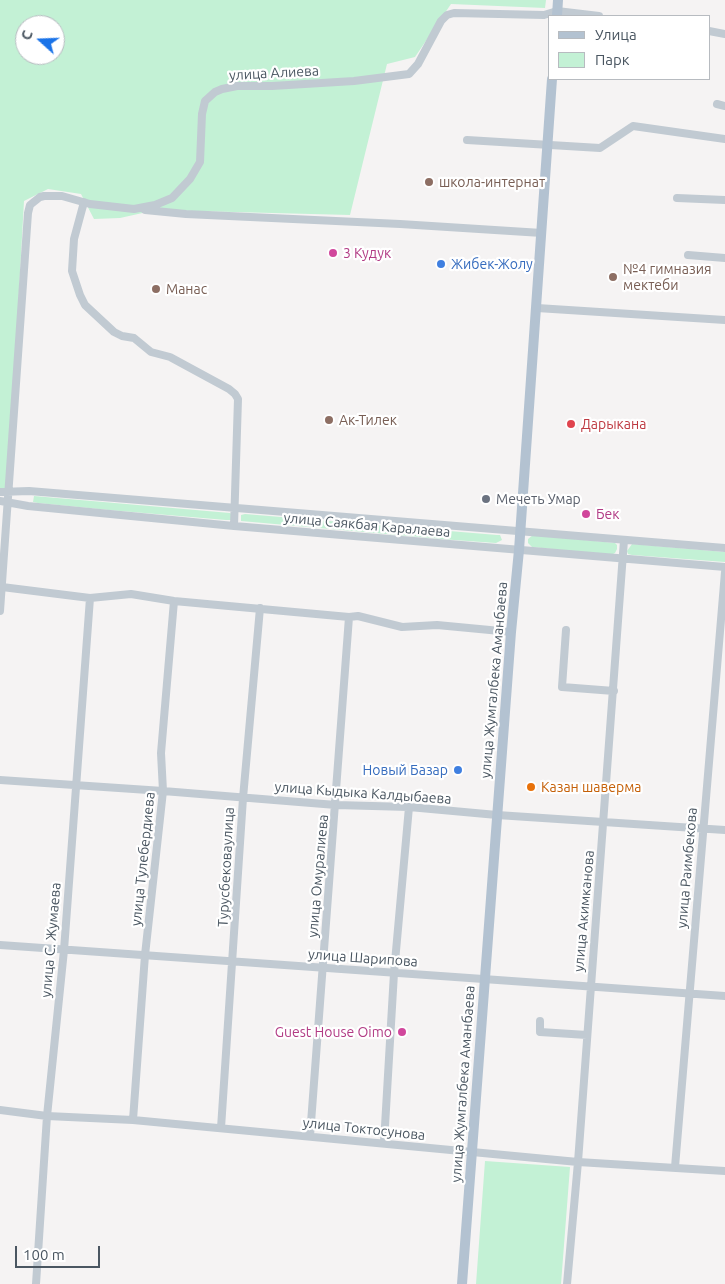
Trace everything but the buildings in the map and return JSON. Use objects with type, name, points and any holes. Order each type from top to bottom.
[{"type":"main road","points":[[557,14],[558,0]]},
{"type":"main road","name":"улица Жумгалбека Аманбаева","points":[[462,1284],[484,979],[519,550],[552,80]]},
{"type":"street","name":"улица Алиева","points":[[0,611],[4,492],[28,209],[30,205],[40,198],[62,196],[84,202],[134,209],[154,205],[172,198],[190,179],[200,162],[203,105],[215,92],[237,86],[272,86],[396,77],[409,74],[418,64],[441,20],[447,15],[454,13],[557,14]]},
{"type":"street","points":[[557,14],[578,15]]},
{"type":"street","points":[[710,31],[725,34]]},
{"type":"street","points":[[467,140],[600,148],[634,126],[725,140]]},
{"type":"street","points":[[677,198],[725,200]]},
{"type":"street","points":[[84,202],[74,239],[72,271],[85,305],[114,332],[122,336],[134,338],[151,352],[170,357],[213,380],[235,394],[238,399],[234,526]]},
{"type":"street","points":[[134,209],[186,214],[542,233]]},
{"type":"street","points":[[688,255],[725,258]]},
{"type":"street","points":[[537,308],[725,320]]},
{"type":"street","name":"улица Саякбая Каралаева","points":[[4,492],[29,491],[725,548]]},
{"type":"street","name":"улица Саякбая Каралаева","points":[[4,502],[234,526],[622,560],[725,567]]},
{"type":"street","name":"улица Акимканова","points":[[567,1284],[578,1162],[624,540]]},
{"type":"street","name":"улица Раимбекова","points":[[675,1167],[725,572]]},
{"type":"street","points":[[2,587],[90,598],[131,594],[174,601],[349,617],[358,616],[402,627],[437,625],[511,632]]},
{"type":"street","name":"улица С. Жумаева","points":[[36,1284],[47,1116],[64,950],[90,598]]},
{"type":"street","name":"улица Тулебердиева","points":[[133,1120],[145,956],[163,791],[161,753],[174,601]]},
{"type":"street","name":"Турусбековаулица","points":[[221,1128],[234,962],[243,798],[260,608]]},
{"type":"street","name":"улица Омуралиева","points":[[310,1136],[349,617]]},
{"type":"street","points":[[566,630],[562,687],[614,692]]},
{"type":"street","name":"улица Кыдыка Калдыбаева","points":[[0,780],[336,805],[409,807],[497,815],[725,830]]},
{"type":"street","points":[[384,1143],[394,973],[409,807]]},
{"type":"street","name":"улица Шарипова","points":[[0,945],[725,996]]},
{"type":"street","points":[[540,1021],[540,1032],[587,1035]]},
{"type":"street","name":"улица Токтосунова","points":[[0,1110],[47,1116],[133,1120],[578,1162],[725,1171]]},
{"type":"green space","points":[[0,0],[546,0],[545,8],[451,4],[415,57],[387,64],[350,215],[156,210],[120,218],[94,219],[81,194],[48,189],[24,201],[8,489],[0,489]]},
{"type":"green space","points":[[34,496],[230,513],[232,515],[231,520],[226,520],[109,510],[38,503],[33,502]]},
{"type":"green space","points":[[241,515],[500,535],[502,540],[496,543],[454,540],[241,521]]},
{"type":"green space","points":[[533,535],[615,543],[617,549],[611,555],[532,547],[528,543],[528,539]]},
{"type":"green space","points":[[632,544],[725,552],[725,562],[632,555],[628,554],[627,551]]},
{"type":"green space","points":[[485,1161],[570,1167],[561,1284],[476,1284]]},
{"type":"place","name":"школа-интернат","points":[[429,182]]},
{"type":"place","name":"3 Кудук","points":[[333,253]]},
{"type":"place","name":"Жибек-Жолу","points":[[441,264]]},
{"type":"place","name":"№4 гимназия мектеби","points":[[613,277]]},
{"type":"place","name":"Манас","points":[[156,289]]},
{"type":"place","name":"Ак-Тилек","points":[[329,420]]},
{"type":"place","name":"Дарыкана","points":[[571,424]]},
{"type":"place","name":"Мечеть Умар","points":[[486,499]]},
{"type":"place","name":"Бек","points":[[586,514]]},
{"type":"place","name":"Новый Базар","points":[[458,770]]},
{"type":"place","name":"Казан шаверма","points":[[531,787]]},
{"type":"place","name":"Guest House Oimo","points":[[402,1032]]}]
